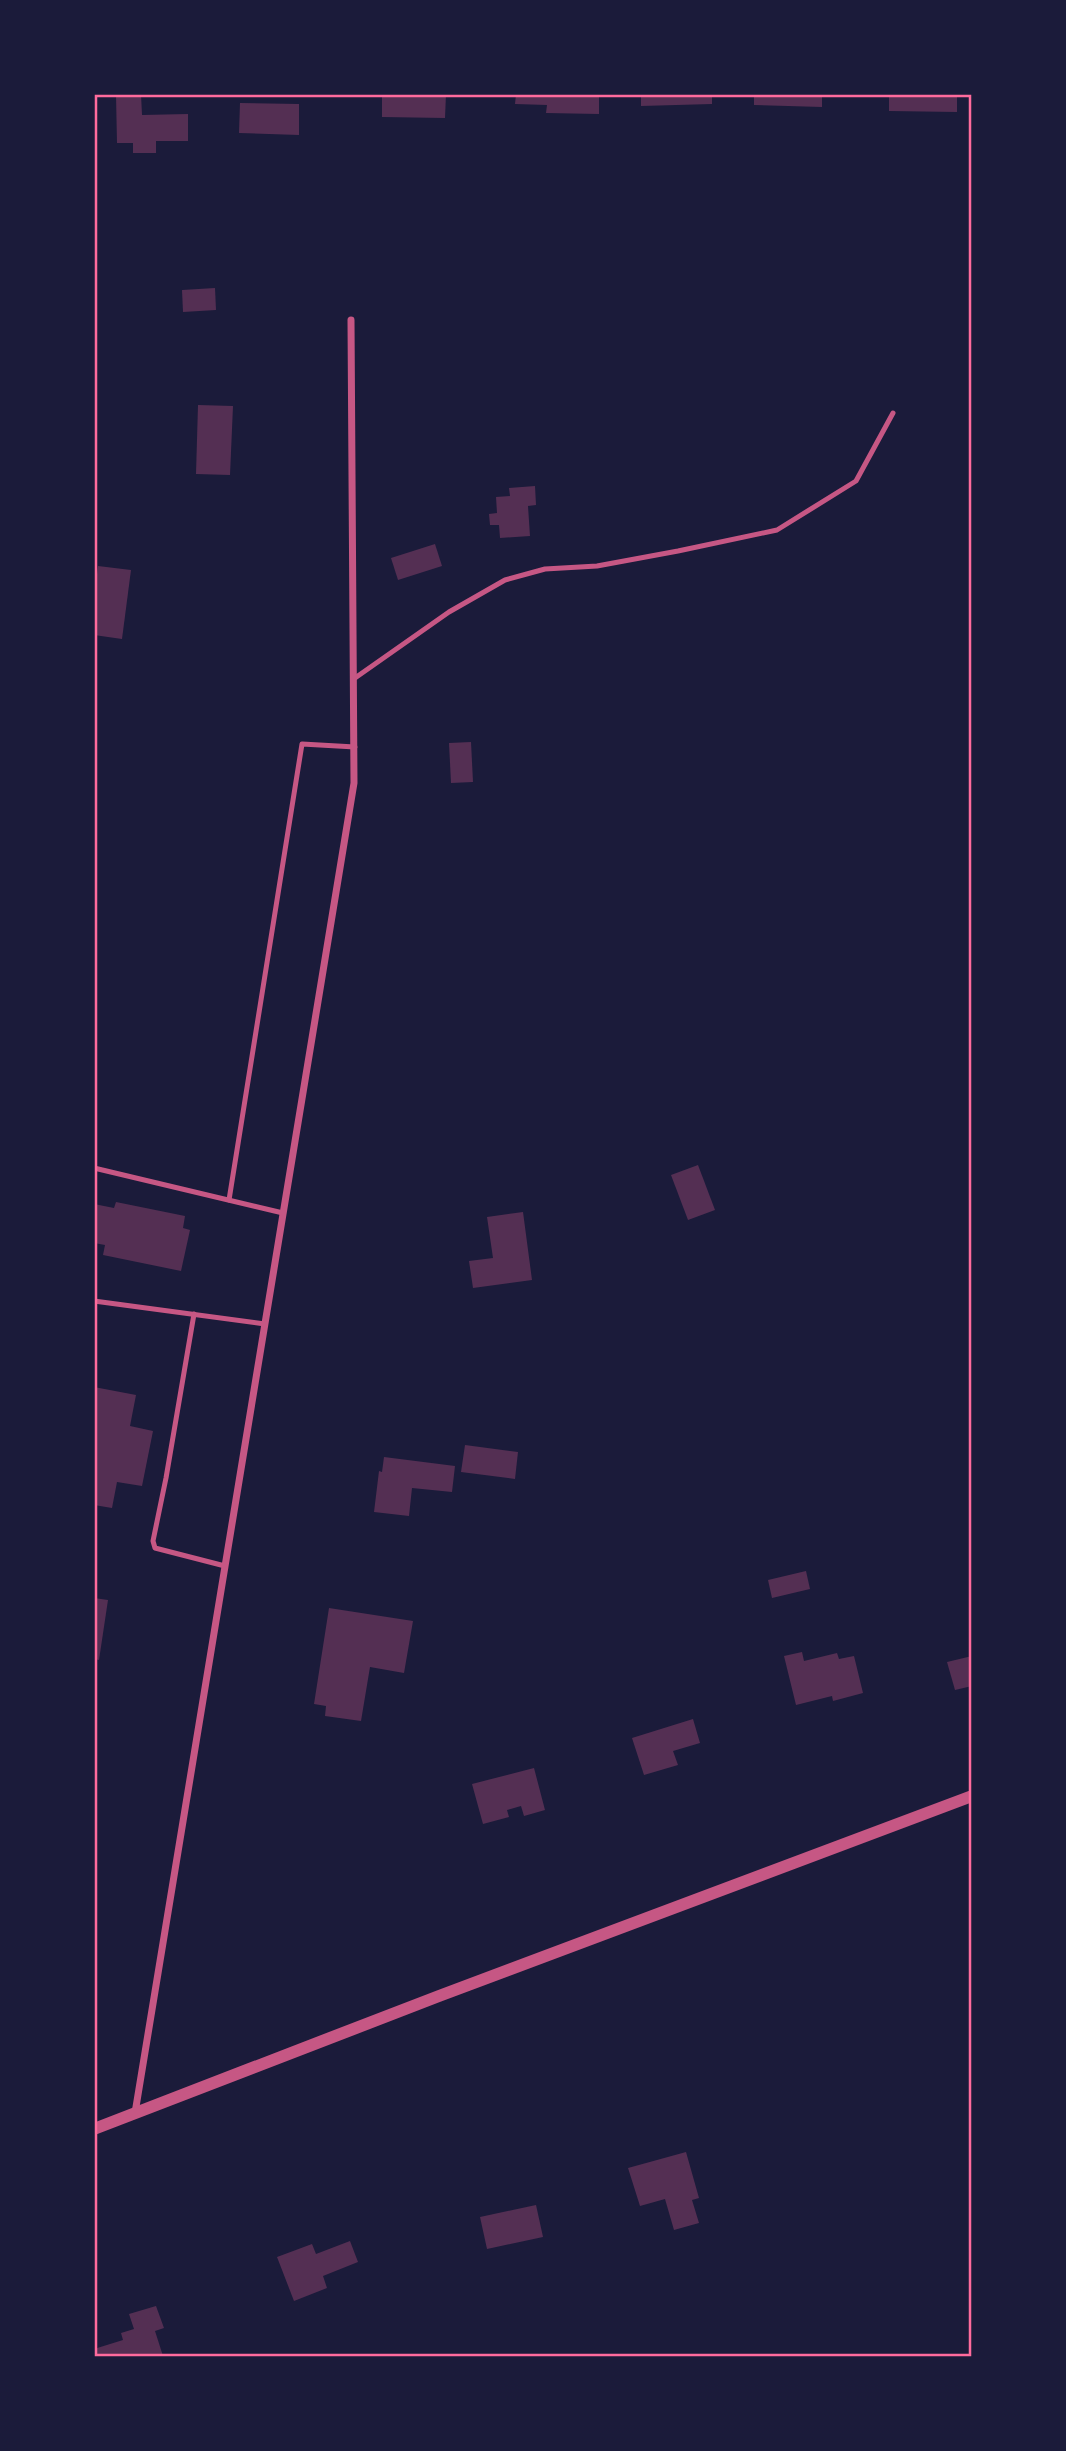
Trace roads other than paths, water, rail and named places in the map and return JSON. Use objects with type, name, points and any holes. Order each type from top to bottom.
[{"type":"street","points":[[134,2114],[354,783],[351,320]]},
{"type":"street","points":[[94,2129],[971,1796]]},
{"type":"lane","points":[[355,678],[407,639],[505,580],[545,569],[597,566],[777,530],[856,481],[893,413]]},
{"type":"lane","points":[[229,1200],[302,744],[355,747]]},
{"type":"lane","points":[[94,1168],[283,1213]]},
{"type":"lane","points":[[94,1301],[265,1324]]},
{"type":"lane","points":[[194,1314],[153,1541],[155,1548],[225,1566]]}]
